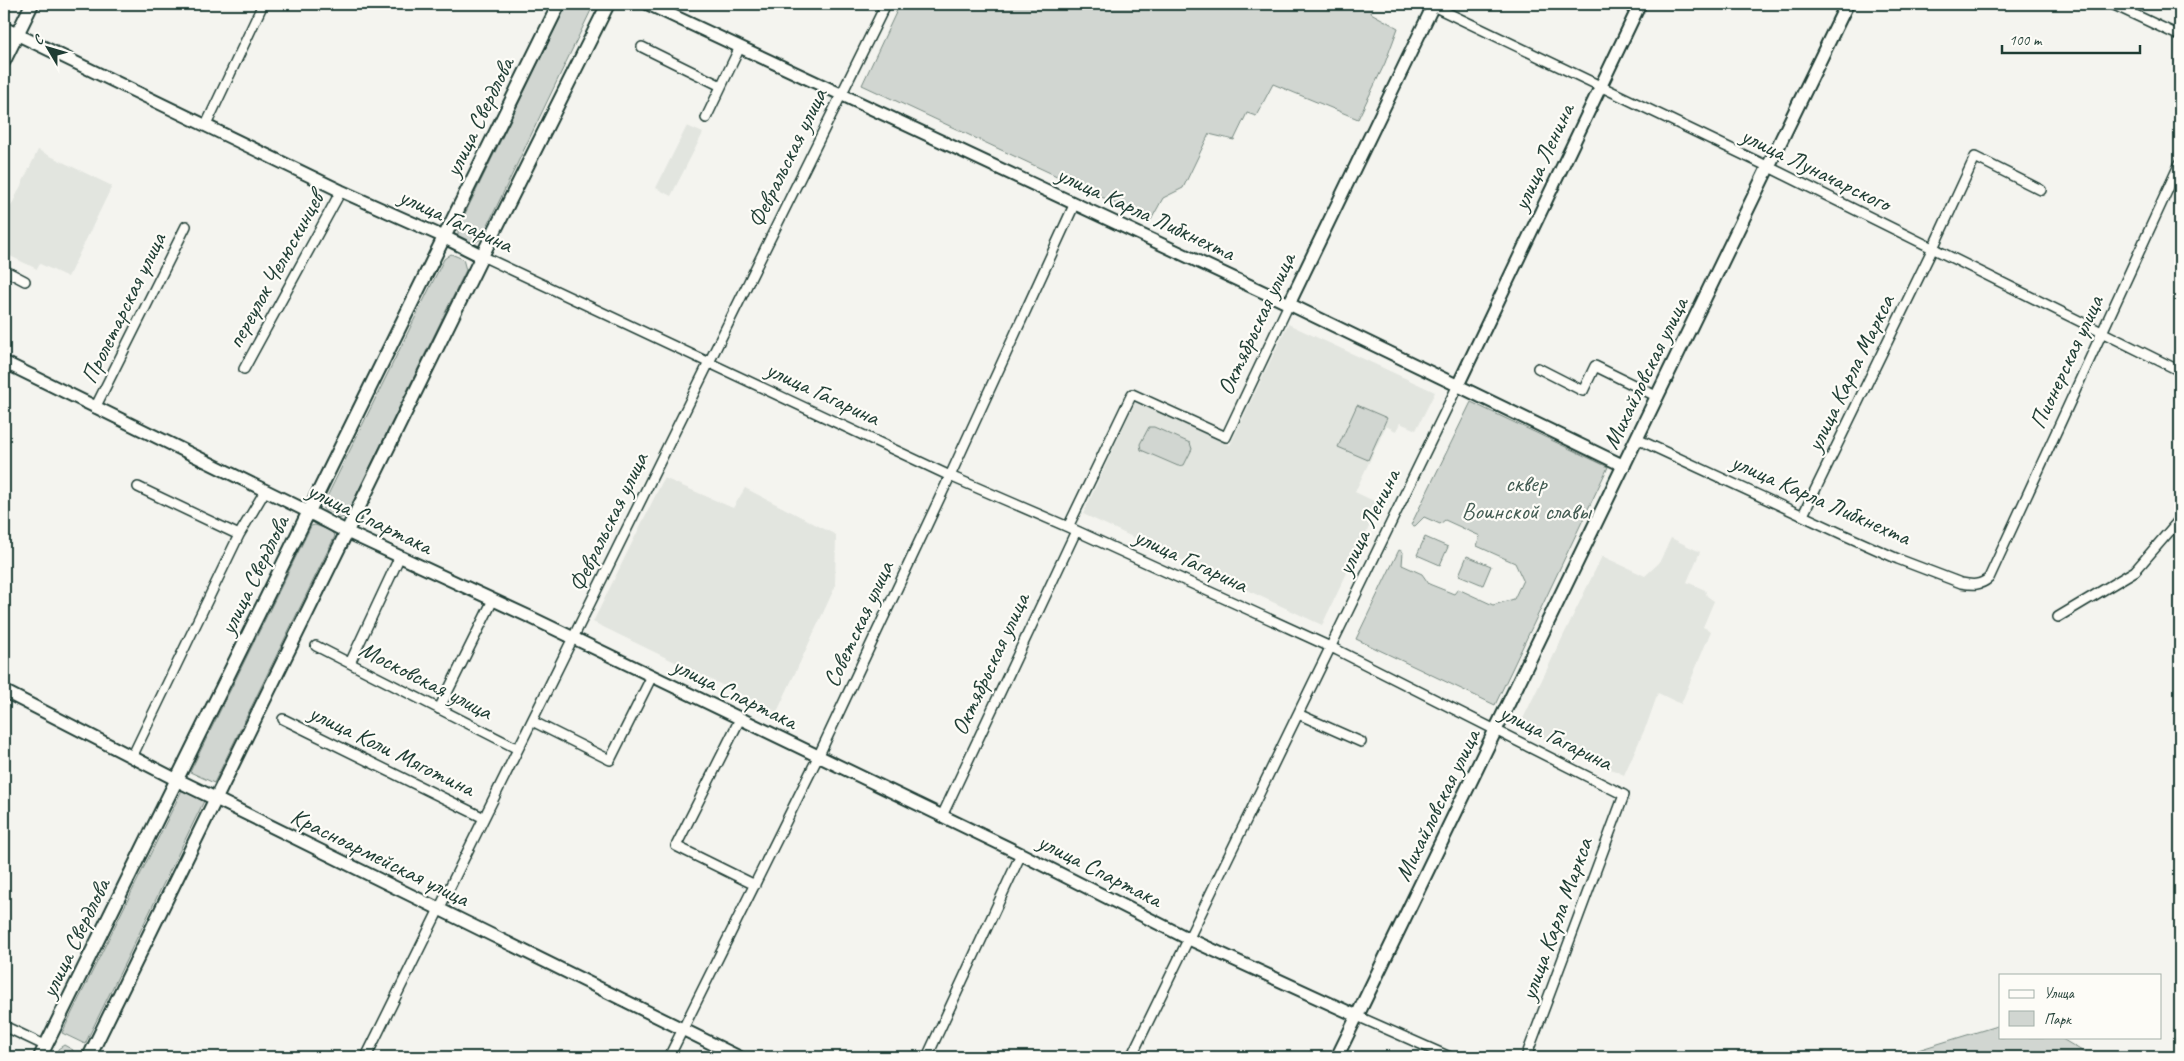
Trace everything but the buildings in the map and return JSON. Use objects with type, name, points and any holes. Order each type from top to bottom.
[{"type":"main road","points":[[4,61],[32,4]]},
{"type":"main road","name":"улица Свердлова","points":[[43,1052],[559,4]]},
{"type":"main road","points":[[89,1057],[482,256],[608,4]]},
{"type":"main road","name":"Михайловская улица","points":[[1358,1016],[1847,4]]},
{"type":"main road","name":"улица Гагарина","points":[[444,237],[482,256]]},
{"type":"main road","name":"улица Спартака","points":[[309,512],[347,532]]},
{"type":"main road","name":"Красноармейская улица","points":[[177,780],[216,799]]},
{"type":"street","points":[[206,125],[263,4]]},
{"type":"street","name":"улица Карла Либкнехта","points":[[648,4],[1075,203],[1624,466]]},
{"type":"street","name":"Февральская улица","points":[[366,1057],[886,4]]},
{"type":"street","name":"улица Ленина","points":[[1131,1057],[1331,648],[1640,4]]},
{"type":"street","points":[[2112,4],[2180,36]]},
{"type":"street","name":"улица Луначарского","points":[[1433,5],[1769,167],[2103,331],[2180,371]]},
{"type":"street","name":"Октябрьская улица","points":[[942,816],[1132,394],[1226,437],[1288,304],[1433,5]]},
{"type":"street","name":"улица Гагарина","points":[[4,28],[341,191],[444,237]]},
{"type":"street","points":[[642,47],[721,86]]},
{"type":"street","points":[[706,118],[740,47]]},
{"type":"street","name":"улица Карла Маркса","points":[[1803,516],[1975,157],[2041,190]]},
{"type":"street","name":"Пионерская улица","points":[[1989,578],[2180,163]]},
{"type":"street","name":"переулок Челюскинцев","points":[[244,369],[341,191]]},
{"type":"street","name":"Советская улица","points":[[670,1057],[818,757],[1075,203]]},
{"type":"street","name":"Пролетарская улица","points":[[95,408],[186,226]]},
{"type":"street","name":"улица Гагарина","points":[[482,256],[950,476],[1072,529],[1331,648],[1624,795]]},
{"type":"street","points":[[4,270],[25,281]]},
{"type":"street","name":"улица Спартака","points":[[4,362],[309,512]]},
{"type":"street","points":[[1538,368],[1584,391],[1595,366],[1658,397]]},
{"type":"street","name":"улица Карла Либкнехта","points":[[1637,439],[1898,559],[1961,583],[1978,584],[1989,578]]},
{"type":"street","points":[[138,487],[238,535]]},
{"type":"street","points":[[132,757],[238,535],[266,491]]},
{"type":"street","points":[[2058,617],[2135,571],[2180,520]]},
{"type":"street","name":"улица Спартака","points":[[347,532],[573,638],[1021,854],[1189,939],[1358,1016],[1431,1053],[1450,1057]]},
{"type":"street","points":[[350,663],[400,556]]},
{"type":"street","points":[[439,709],[493,600]]},
{"type":"street","name":"Московская улица","points":[[316,646],[518,749]]},
{"type":"street","points":[[532,721],[610,760],[652,676]]},
{"type":"street","name":"Красноармейская улица","points":[[4,691],[177,780]]},
{"type":"street","points":[[1298,714],[1360,742]]},
{"type":"street","name":"улица Коли Мяготина","points":[[283,718],[484,818]]},
{"type":"street","points":[[740,719],[676,846],[755,885]]},
{"type":"street","name":"улица Карла Маркса","points":[[1526,1057],[1624,795]]},
{"type":"street","name":"Красноармейская улица","points":[[216,799],[739,1057]]},
{"type":"street","points":[[927,1057],[1021,854]]},
{"type":"street","name":"Михайловская улица","points":[[1338,1057],[1358,1016]]},
{"type":"street","points":[[4,1026],[43,1052]]},
{"type":"shaded area","points":[[687,126],[703,133],[671,196],[656,188]]},
{"type":"shaded area","points":[[38,150],[112,186],[68,277],[40,264],[37,269],[4,253],[4,221]]},
{"type":"shaded area","points":[[1288,324],[1435,392],[1416,430],[1400,423],[1396,431],[1386,426],[1355,492],[1380,504],[1322,625],[1083,514],[1135,402],[1230,445]]},
{"type":"shaded area","points":[[664,478],[733,508],[745,488],[836,535],[835,587],[777,712],[593,622]]},
{"type":"shaded area","points":[[1671,538],[1700,552],[1687,582],[1705,590],[1707,596],[1714,601],[1703,627],[1711,631],[1681,704],[1658,693],[1647,724],[1624,775],[1519,727],[1602,556],[1645,576],[1659,563]]},
{"type":"green space","points":[[567,4],[594,4],[481,239],[472,245],[458,238],[458,228]]},
{"type":"green space","points":[[900,4],[1373,4],[1371,13],[1398,28],[1385,63],[1358,119],[1273,84],[1256,116],[1247,113],[1234,140],[1209,134],[1183,188],[1163,198],[1151,220],[862,85]]},
{"type":"green space","points":[[451,254],[463,259],[466,270],[346,516],[339,519],[331,516],[322,507],[444,259]]},
{"type":"green space","name":"сквер Воинской славы","points":[[1471,402],[1608,467],[1495,705],[1356,639],[1399,550],[1403,552],[1402,565],[1422,574],[1429,584],[1454,594],[1458,589],[1493,605],[1514,599],[1523,580],[1515,563],[1477,546],[1480,536],[1445,520],[1440,524],[1424,517],[1415,526],[1411,525]]},
{"type":"green space","points":[[1357,405],[1387,418],[1368,460],[1338,447]]},
{"type":"green space","points":[[1149,427],[1154,427],[1190,443],[1192,449],[1184,465],[1178,466],[1141,450],[1140,444]]},
{"type":"green space","points":[[315,525],[329,530],[335,536],[214,783],[190,772],[311,526]]},
{"type":"green space","points":[[1425,537],[1448,547],[1440,565],[1417,555]]},
{"type":"green space","points":[[1467,556],[1491,566],[1483,585],[1459,575]]},
{"type":"green space","points":[[182,790],[204,801],[85,1044],[62,1033]]},
{"type":"green space","points":[[1999,1025],[1999,1038],[2061,1038],[2092,1057],[1915,1057],[1918,1050]]},
{"type":"green space","points":[[64,1045],[73,1050],[74,1057],[56,1057],[58,1049]]}]
